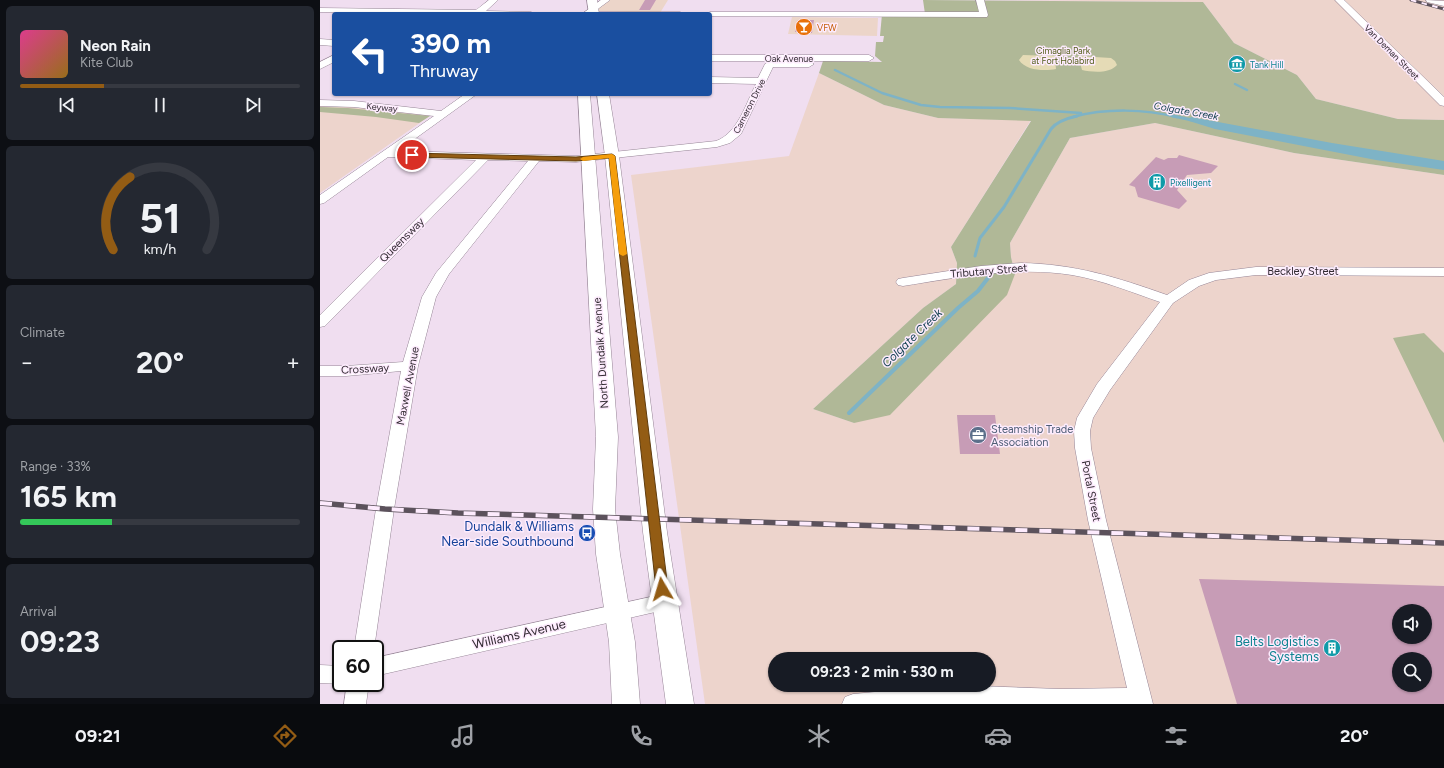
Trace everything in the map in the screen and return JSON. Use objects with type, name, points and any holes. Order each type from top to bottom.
[{"type":"main road","name":"North Dundalk Avenue","points":[[584,96],[587,158],[607,437],[604,509],[608,554],[622,642],[626,704]]},
{"type":"main road","points":[[603,96],[612,156],[664,602],[680,704]]},
{"type":"street","points":[[480,12],[494,0]]},
{"type":"street","points":[[589,10],[606,0]]},
{"type":"street","points":[[712,14],[984,16],[980,0]]},
{"type":"street","name":"Van Deman Street","points":[[1339,0],[1444,103]]},
{"type":"street","points":[[1430,0],[1444,4]]},
{"type":"street","points":[[320,10],[333,1]]},
{"type":"street","points":[[399,12],[410,3]]},
{"type":"street","points":[[320,10],[372,12]]},
{"type":"street","points":[[589,10],[634,12]]},
{"type":"street","points":[[320,42],[332,43]]},
{"type":"street","name":"Oak Avenue","points":[[712,58],[869,58]]},
{"type":"street","points":[[320,66],[332,59]]},
{"type":"street","name":"Cameron Drive","points":[[386,154],[587,158],[710,145],[726,141],[737,132],[770,64],[809,64]]},
{"type":"street","points":[[712,80],[761,81]]},
{"type":"street","points":[[354,104],[366,96]]},
{"type":"street","points":[[320,200],[469,96]]},
{"type":"street","name":"Keyway","points":[[320,103],[354,104],[444,114]]},
{"type":"street","name":"Queensway","points":[[320,323],[485,157]]},
{"type":"street","name":"Maxwell Avenue","points":[[365,640],[385,509],[410,366],[421,322],[437,282],[536,158]]},
{"type":"street","name":"Tributary Street","points":[[903,282],[1005,268],[1055,268],[1097,276],[1168,300]]},
{"type":"street","name":"Beckley Street","points":[[1168,300],[1194,283],[1214,276],[1256,271],[1444,272]]},
{"type":"street","name":"Portal Street","points":[[1141,701],[1097,520],[1083,448],[1082,431],[1088,411],[1102,388],[1168,300]]},
{"type":"street","name":"Crossway","points":[[320,371],[352,371],[410,366]]},
{"type":"street","name":"Williams Avenue","points":[[384,665],[618,611],[664,602]]},
{"type":"street","points":[[320,674],[332,675]]},
{"type":"street","points":[[355,704],[357,692]]},
{"type":"street","points":[[852,704],[951,695],[1141,701]]},
{"type":"shaded area","points":[[610,0],[668,0],[661,12],[598,11],[597,9]]},
{"type":"shaded area","points":[[987,0],[1444,0],[1444,120],[1398,119],[1316,99],[1297,75],[1234,43],[1203,2]]},
{"type":"shaded area","points":[[792,17],[878,18],[877,36],[788,34]]},
{"type":"shaded area","points":[[819,73],[884,105],[938,118],[1031,120],[951,247],[957,263],[956,284],[923,308],[813,409],[854,423],[1015,274],[1011,257],[1010,243],[1070,138],[1155,123],[1294,153],[1444,175],[1444,704],[705,704],[631,175],[789,156]]},
{"type":"shaded area","points":[[320,106],[350,107],[431,115],[320,193]]},
{"type":"green space","name":"Cimaglia Park at Fort Holabird","points":[[923,0],[1203,2],[1234,43],[1297,75],[1316,99],[1398,119],[1444,120],[1444,175],[1294,153],[1155,123],[1070,138],[1010,243],[1011,257],[1015,274],[1007,295],[890,415],[854,423],[813,409],[923,308],[956,284],[957,263],[951,247],[1031,121],[938,118],[884,105],[819,73],[823,61],[882,62],[875,56],[876,42],[883,42],[884,36],[880,36],[882,14],[925,14]]},
{"type":"green space","points":[[320,107],[348,108],[430,116],[419,123],[376,117],[320,112]]},
{"type":"green space","points":[[1424,333],[1444,353],[1444,443],[1393,338]]},
{"type":"sand","points":[[1023,55],[1055,56],[1057,57],[1055,58],[1056,69],[1041,70],[1026,66],[1019,60]]},
{"type":"sand","points":[[1077,57],[1111,58],[1117,65],[1110,70],[1105,71],[1095,72],[1082,70]]},
{"type":"water","name":"Colgate Creek","points":[[1191,117],[1332,143],[1444,161],[1444,170],[1376,160],[1215,129],[1189,121],[1188,120]]},
{"type":"building","points":[[645,0],[656,0],[650,10],[639,10]]},
{"type":"building","name":"VFW","points":[[798,20],[814,20],[812,33],[795,32]]},
{"type":"building","name":"Pixelligent","points":[[1179,155],[1218,166],[1211,173],[1187,175],[1177,190],[1187,201],[1179,209],[1138,197],[1135,187],[1129,185],[1156,157],[1164,160],[1168,158],[1177,158]]},
{"type":"building","name":"Steamship Trade Association","points":[[957,415],[995,415],[1000,454],[960,454]]},
{"type":"building","name":"Belts Logistics Systems","points":[[1199,579],[1444,586],[1444,704],[1237,704]]},
{"type":"waterway","points":[[835,70],[882,93],[921,105],[940,107],[1010,108],[1081,113]]},
{"type":"waterway","points":[[1235,84],[1247,90]]},
{"type":"waterway","name":"Colgate Creek","points":[[1075,116],[1112,111],[1152,112],[1173,116]]},
{"type":"waterway","name":"Colgate Creek","points":[[975,256],[980,238],[1004,207],[1053,126],[1066,119],[1075,116]]},
{"type":"waterway","name":"Colgate Creek","points":[[1173,116],[1192,120]]},
{"type":"waterway","name":"Colgate Creek","points":[[1173,116],[1177,117]]},
{"type":"waterway","name":"Colgate Creek","points":[[849,413],[958,308],[978,291],[988,278]]},
{"type":"railway","points":[[1411,0],[1444,9]]},
{"type":"railway","points":[[320,503],[385,509],[458,513],[1444,543]]},
{"type":"slow traffic","points":[[583,159],[612,156],[623,254]]},
{"type":"place","name":"VFW","points":[[804,27]]},
{"type":"place","name":"Tank Hill","points":[[1237,64]]},
{"type":"place","name":"Pixelligent","points":[[1157,182]]},
{"type":"place","name":"Steamship Trade Association","points":[[978,435]]},
{"type":"place","name":"Dundalk & Williams Near-side Southbound","points":[[587,533]]},
{"type":"place","name":"Belts Logistics Systems","points":[[1332,648]]},
{"type":"route","points":[[412,155],[576,159],[612,156],[662,589]]}]
